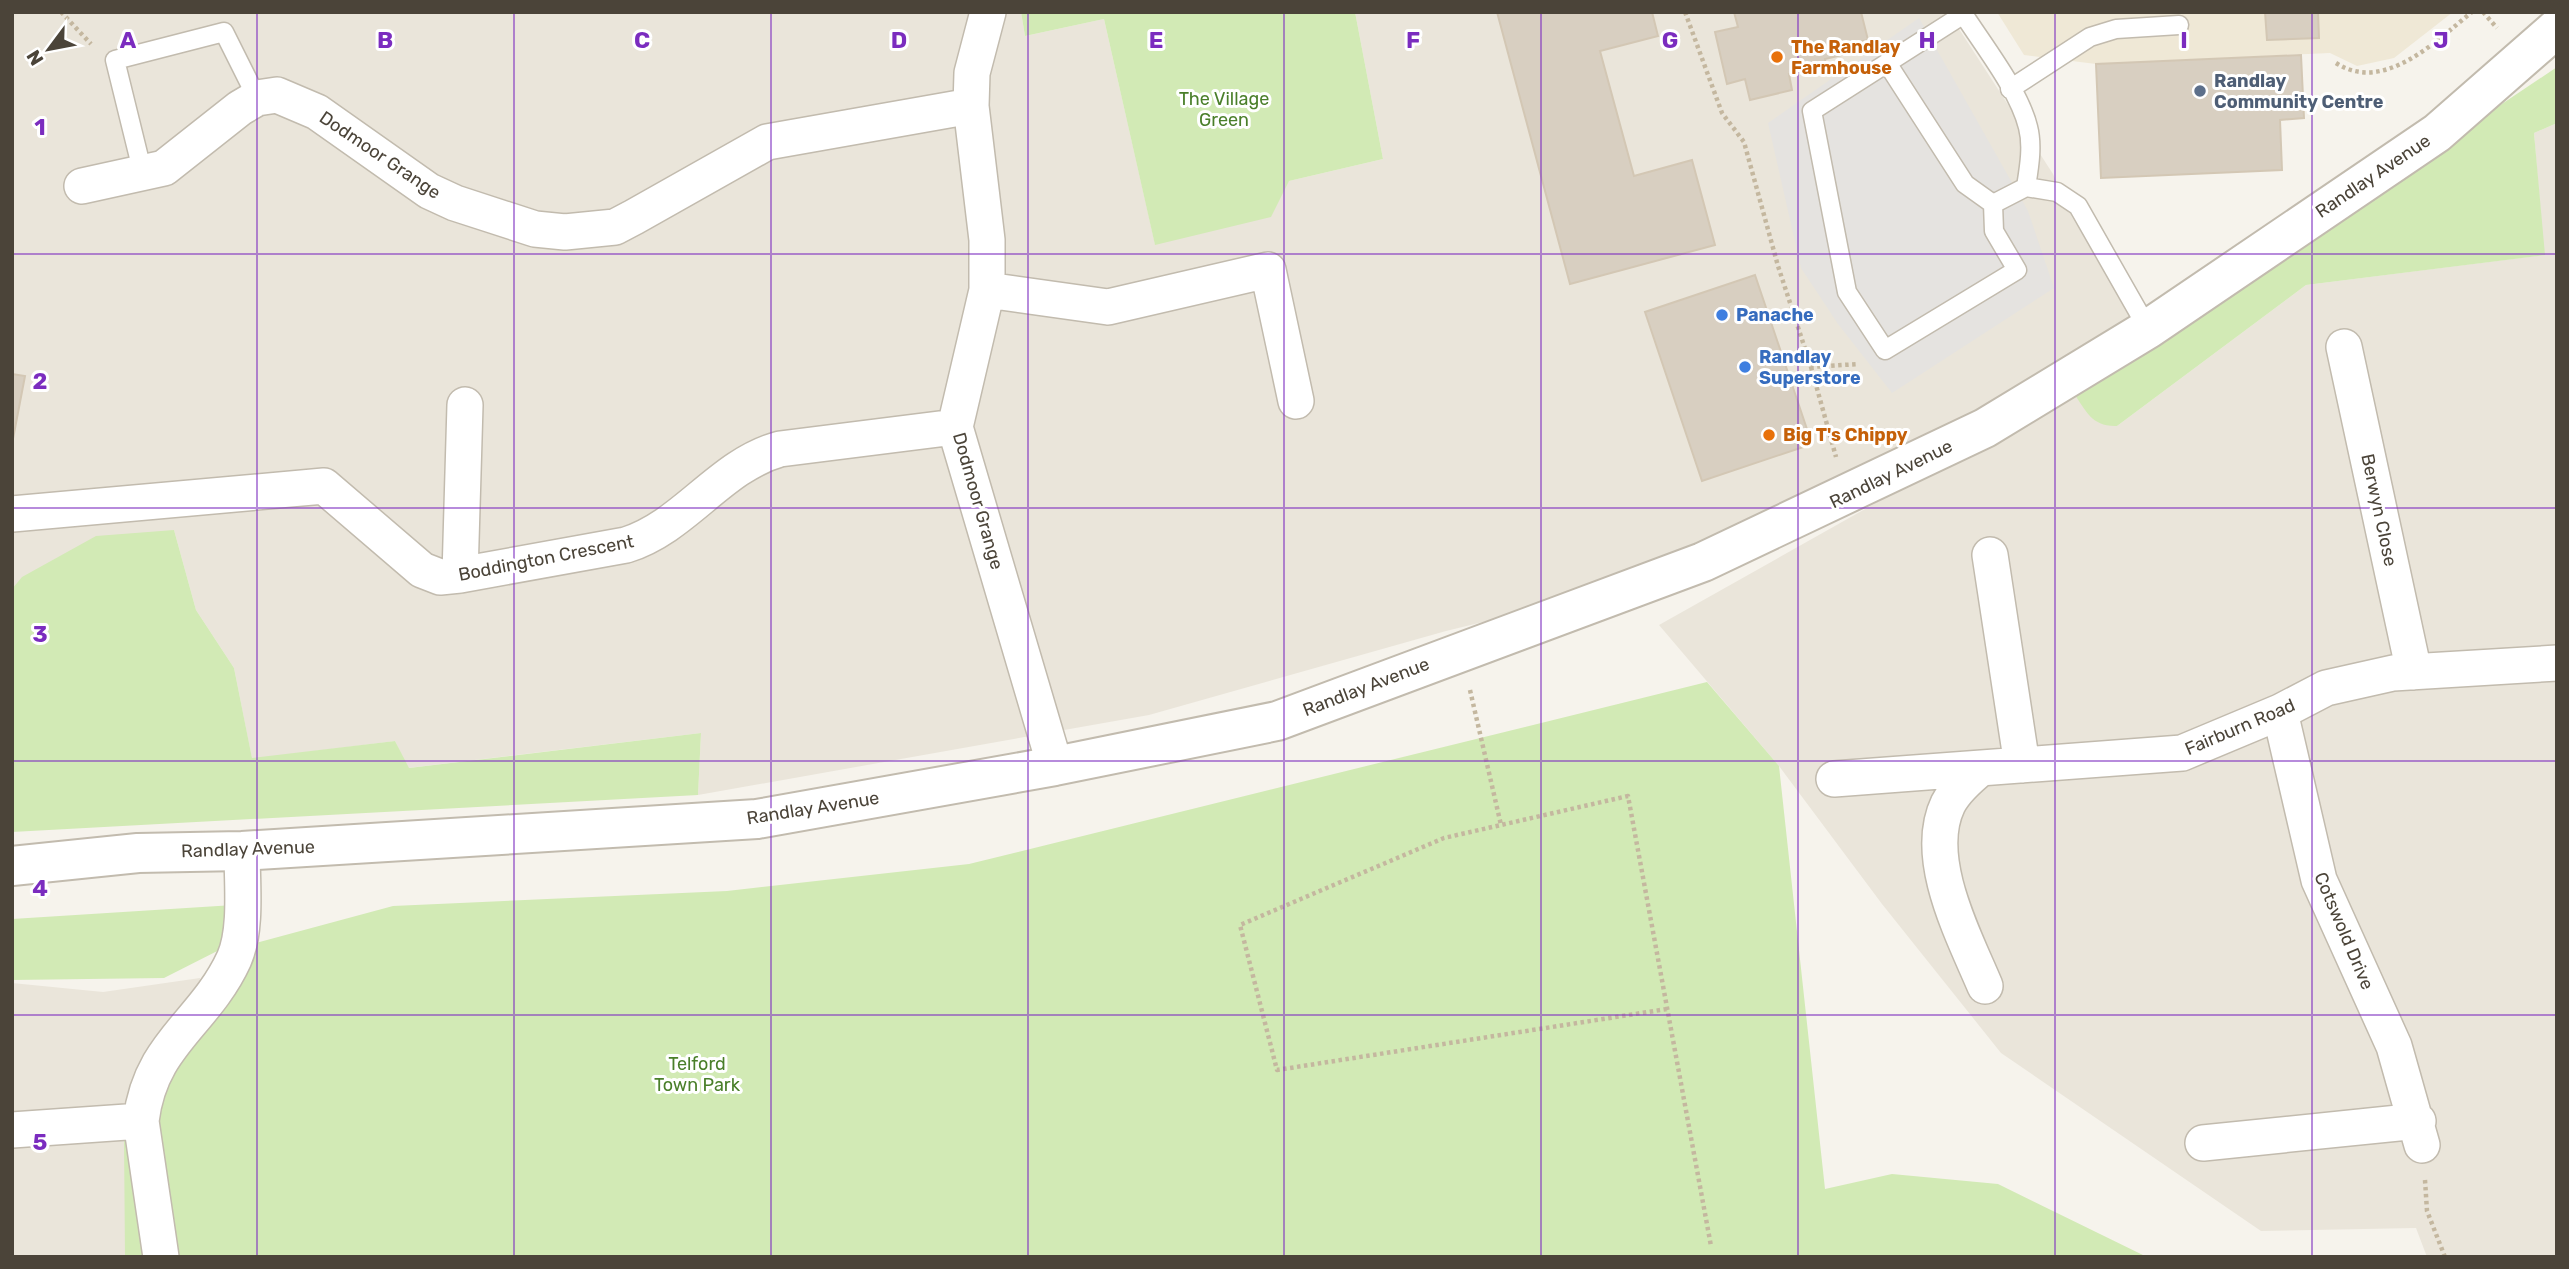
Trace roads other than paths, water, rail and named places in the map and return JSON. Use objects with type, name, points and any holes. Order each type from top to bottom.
[{"type":"street","name":"Dodmoor Grange","points":[[988,12],[972,73],[971,106],[988,240],[987,290],[956,427],[1055,766]]},
{"type":"street","name":"Randlay Avenue","points":[[12,866],[138,853],[242,851],[757,819],[1055,766],[1278,721],[1703,562],[1985,428],[2148,329],[2437,133],[2557,28]]},
{"type":"street","name":"Dodmoor Grange","points":[[257,98],[277,95],[298,102],[429,191],[455,203],[535,229],[565,232],[615,227],[767,142],[971,106]]},
{"type":"street","points":[[82,186],[164,168],[240,108],[257,98]]},
{"type":"street","points":[[987,290],[1108,307],[1268,270],[1296,401]]},
{"type":"street","name":"Berwyn Close","points":[[2344,347],[2414,672]]},
{"type":"street","points":[[460,575],[466,405]]},
{"type":"street","name":"Boddington Crescent","points":[[12,514],[324,486],[422,569],[440,577],[626,545],[648,538],[739,466],[759,455],[780,449],[956,427]]},
{"type":"street","points":[[1990,555],[2022,765]]},
{"type":"street","name":"Fairburn Road","points":[[1834,779],[2182,753],[2280,712],[2326,688],[2414,672],[2557,663]]},
{"type":"street","name":"Cotswold Drive","points":[[2203,1143],[2420,1133],[2395,1046],[2319,880],[2280,712]]},
{"type":"street","points":[[1981,768],[1948,804],[1939,844],[1949,899],[1985,986]]},
{"type":"street","points":[[161,1257],[141,1121],[144,1100],[161,1057],[173,1039],[204,1008],[235,957],[243,909],[242,851]]},
{"type":"street","points":[[12,1130],[141,1121]]},
{"type":"lane","points":[[1993,204],[1994,231],[2017,270],[1885,351],[1847,292],[1812,111],[1963,13],[2010,89],[2028,128],[2030,156],[2026,187]]},
{"type":"lane","points":[[2010,89],[2090,37],[2116,29],[2179,25]]},
{"type":"lane","points":[[143,174],[115,60],[225,32],[257,98]]},
{"type":"lane","points":[[1887,63],[1965,184],[1993,204]]},
{"type":"lane","points":[[1993,204],[2026,187],[2057,192],[2078,206],[2148,329]]},
{"type":"place","name":"The Randlay Farmhouse","points":[[1777,57]]},
{"type":"place","name":"Randlay Community Centre","points":[[2200,91]]},
{"type":"place","name":"Panache","points":[[1722,315]]},
{"type":"place","name":"Randlay Superstore","points":[[1745,367]]},
{"type":"place","name":"Big T's Chippy","points":[[1769,435]]},
{"type":"park label","name":"The Village Green","points":[[1224,109]]},
{"type":"park label","name":"Telford Town Park","points":[[697,1074]]}]
